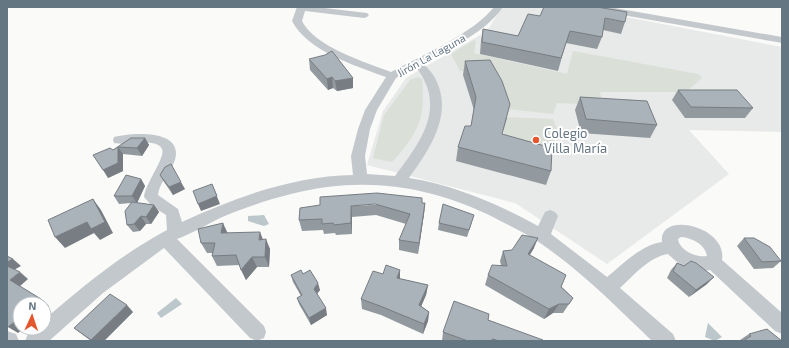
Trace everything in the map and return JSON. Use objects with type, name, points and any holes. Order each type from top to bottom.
[{"type":"street","name":"Jirón La Laguna","points":[[360,180],[358,156],[364,129],[371,110],[392,76],[470,33],[492,16],[499,7]]},
{"type":"street","points":[[594,7],[782,40]]},
{"type":"street","points":[[364,15],[302,8],[297,21],[304,32],[315,41],[392,76]]},
{"type":"street","points":[[767,38],[782,50]]},
{"type":"street","points":[[398,182],[421,151],[433,130],[437,111],[434,84],[427,72],[417,62]]},
{"type":"street","points":[[119,140],[152,138],[163,141],[168,146],[169,154],[153,185],[151,197],[155,201],[170,209],[176,218],[169,236]]},
{"type":"street","points":[[35,341],[73,306],[111,275],[169,236],[213,214],[256,198],[284,190],[316,184],[360,180],[398,182],[432,189],[471,201],[502,214],[542,236],[608,287],[666,341]]},
{"type":"street","points":[[542,236],[550,216]]},
{"type":"street","points":[[686,230],[694,232],[708,240],[716,252],[712,261],[702,264],[688,261],[681,257],[672,247],[670,241],[674,232],[686,230]]},
{"type":"street","points":[[169,236],[257,332]]},
{"type":"street","points":[[608,287],[645,256],[658,249],[672,247]]},
{"type":"street","points":[[712,261],[782,325]]},
{"type":"shaded area","name":"Colegio Villa María","points":[[502,7],[574,7],[782,47],[782,132],[689,130],[729,174],[607,264],[515,203],[367,165],[383,111],[406,78],[487,31]]},
{"type":"shaded area","points":[[474,40],[476,41],[474,53],[567,74],[573,51],[698,74],[702,78],[686,92],[600,92],[602,105],[557,103],[553,114],[508,109],[489,71],[460,71],[451,54]]},
{"type":"shaded area","points":[[417,77],[422,79],[423,105],[414,134],[392,162],[373,158],[384,115],[410,80]]},
{"type":"shaded area","points":[[502,117],[553,119],[557,129],[551,153],[505,142]]},
{"type":"shaded area","points":[[264,215],[269,224],[264,226],[248,221],[248,216]]},
{"type":"shaded area","points":[[176,298],[182,304],[161,318],[157,313]]},
{"type":"shaded area","points":[[708,323],[722,337],[715,341],[705,337]]},
{"type":"building","points":[[544,7],[597,7],[627,12],[625,22],[605,18],[602,37],[570,31],[561,58],[482,42],[483,29],[518,36],[528,14],[540,16]]},
{"type":"building","points":[[332,51],[353,78],[335,81],[332,77],[327,79],[309,59],[325,55]]},
{"type":"building","points":[[490,60],[502,81],[510,104],[502,134],[552,148],[551,171],[458,147],[465,126],[471,126],[476,97],[465,61]]},
{"type":"building","points":[[678,90],[737,90],[753,108],[691,107]]},
{"type":"building","points":[[580,97],[647,101],[657,125],[586,119]]},
{"type":"building","points":[[131,138],[145,138],[137,148],[118,147],[118,163],[103,170],[93,155],[110,148],[113,150]]},
{"type":"building","points":[[171,164],[181,182],[169,187],[160,175],[165,167]]},
{"type":"building","points":[[126,175],[141,179],[132,196],[114,196]]},
{"type":"building","points":[[212,184],[217,196],[198,204],[193,191]]},
{"type":"building","points":[[377,193],[422,198],[422,203],[425,203],[419,243],[399,240],[410,214],[375,204],[351,206],[351,223],[334,225],[333,223],[322,224],[322,219],[299,220],[300,208],[320,205],[320,197]]},
{"type":"building","points":[[93,199],[105,222],[91,229],[87,222],[55,237],[48,220]]},
{"type":"building","points":[[132,202],[154,205],[146,217],[141,216],[134,224],[127,225],[125,211]]},
{"type":"building","points":[[443,204],[474,215],[469,230],[439,223]]},
{"type":"building","points":[[223,223],[221,233],[260,232],[259,240],[266,239],[265,257],[252,257],[241,270],[236,255],[212,256],[215,243],[201,243],[198,229]]},
{"type":"building","points":[[522,235],[538,238],[528,254],[566,275],[561,287],[573,298],[569,304],[559,304],[549,309],[488,275],[492,265],[507,266],[503,251],[512,250]]},
{"type":"building","points":[[744,238],[754,238],[770,247],[781,261],[762,262]]},
{"type":"building","points":[[7,256],[13,259],[7,262]]},
{"type":"building","points":[[691,261],[696,263],[714,277],[696,290],[673,271],[677,263],[684,266]]},
{"type":"building","points":[[386,265],[400,270],[397,278],[428,285],[419,305],[429,312],[424,324],[361,299],[373,271],[383,274]]},
{"type":"building","points":[[7,266],[20,272],[10,280],[36,296],[12,296],[12,324],[8,327]]},
{"type":"building","points":[[301,270],[303,274],[310,270],[318,283],[314,289],[326,308],[309,318],[297,298],[302,295],[291,275]]},
{"type":"building","points":[[110,294],[127,305],[91,340],[74,328]]},
{"type":"building","points":[[454,301],[489,314],[488,320],[543,341],[499,341],[493,339],[490,341],[468,341],[443,332]]},
{"type":"building","points":[[767,329],[782,341],[743,341],[751,336],[749,334]]},
{"type":"place","name":"Colegio Villa María","points":[[536,140]]}]
